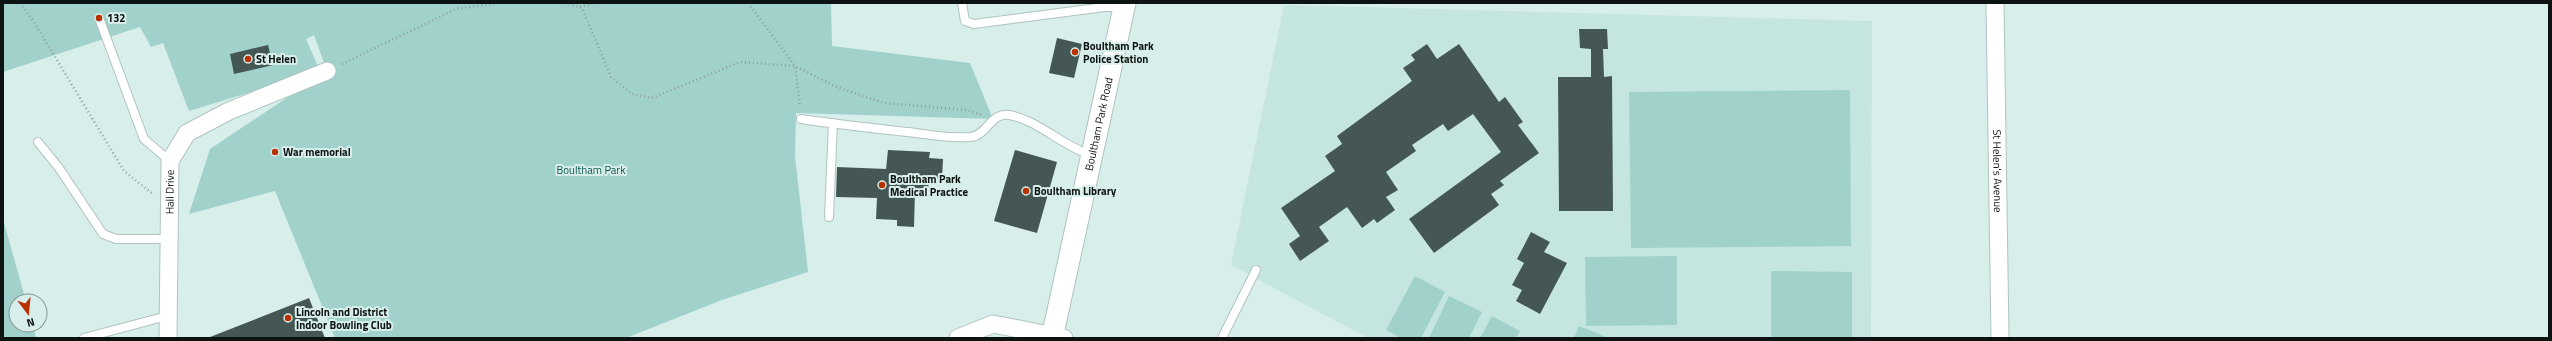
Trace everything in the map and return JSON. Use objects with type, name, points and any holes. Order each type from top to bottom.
[{"type":"street","name":"St Helen's Avenue","points":[[1995,3],[2000,338]]},
{"type":"street","name":"Boultham Park Road","points":[[1056,337],[1124,5]]},
{"type":"street","name":"Hall Drive","points":[[168,338],[167,316],[170,160],[187,134],[229,111],[327,71]]},
{"type":"street","points":[[958,338],[994,324],[1056,337]]},
{"type":"lane","points":[[962,3],[965,21],[974,24],[1124,5]]},
{"type":"lane","points":[[99,18],[144,139],[170,160]]},
{"type":"lane","points":[[801,119],[970,137],[984,130],[994,119],[1006,115],[1015,117],[1080,152],[1094,156]]},
{"type":"lane","points":[[829,217],[833,123]]},
{"type":"lane","points":[[38,142],[63,172],[103,234],[116,239],[168,239]]},
{"type":"lane","points":[[1222,338],[1256,270]]},
{"type":"lane","points":[[84,338],[167,316]]},
{"type":"path","points":[[20,3],[34,22],[124,171],[169,206]]},
{"type":"path","points":[[472,3],[474,7]]},
{"type":"path","points":[[327,71],[456,9],[497,3]]},
{"type":"path","points":[[565,3],[580,7],[594,3]]},
{"type":"path","points":[[748,3],[795,66],[800,107]]},
{"type":"path","points":[[580,7],[596,39],[611,77],[632,94],[652,98],[740,62],[795,66],[837,87],[884,103],[967,110],[994,119]]},
{"type":"shaded area","points":[[1284,5],[1872,21],[1871,338],[1368,338],[1231,265]]},
{"type":"green space","name":"Boultham Park","points":[[3,3],[831,3],[832,46],[970,63],[993,119],[796,113],[795,156],[808,272],[722,300],[626,338],[335,338],[275,191],[189,214],[210,149],[327,71],[314,35],[306,39],[320,71],[189,111],[163,43],[151,47],[140,27],[3,72]]},
{"type":"green space","points":[[1850,90],[1851,246],[1631,248],[1629,92]]},
{"type":"green space","points":[[3,219],[24,293],[8,293],[8,333],[35,333],[36,338],[3,338]]},
{"type":"green space","points":[[1677,256],[1677,325],[1586,326],[1585,257]]},
{"type":"green space","points":[[1771,271],[1852,272],[1852,338],[1771,338]]},
{"type":"green space","points":[[1415,276],[1445,292],[1421,338],[1401,338],[1386,330]]},
{"type":"green space","points":[[1449,296],[1482,312],[1469,338],[1429,338]]},
{"type":"green space","points":[[1492,316],[1520,331],[1516,338],[1480,338]]},
{"type":"green space","points":[[1579,326],[1609,338],[1574,338]]},
{"type":"building","points":[[1579,29],[1607,29],[1608,49],[1603,49],[1604,77],[1612,76],[1613,211],[1559,211],[1558,77],[1591,77],[1591,49],[1580,48]]},
{"type":"building","points":[[1057,38],[1082,44],[1074,78],[1049,73]]},
{"type":"building","points":[[1427,44],[1437,59],[1459,44],[1499,102],[1505,97],[1523,122],[1518,125],[1539,153],[1500,181],[1504,185],[1491,194],[1499,205],[1434,253],[1409,219],[1501,152],[1473,114],[1448,131],[1443,124],[1412,145],[1416,151],[1386,172],[1398,190],[1386,197],[1395,210],[1377,223],[1374,219],[1362,228],[1347,207],[1319,227],[1329,241],[1300,261],[1289,244],[1300,236],[1281,208],[1335,171],[1325,156],[1342,144],[1337,136],[1412,81],[1403,68],[1415,60],[1411,55]]},
{"type":"building","name":"St Helen","points":[[268,45],[273,65],[234,74],[230,54]]},
{"type":"building","name":"Boultham Park Medical Practice","points":[[888,150],[930,152],[929,158],[943,159],[942,179],[929,178],[928,192],[915,191],[914,227],[897,226],[897,220],[876,219],[877,198],[836,197],[837,167],[886,169]]},
{"type":"building","name":"Boultham Library","points":[[1015,150],[1057,162],[1037,233],[994,221]]},
{"type":"building","points":[[1531,232],[1550,242],[1544,252],[1567,263],[1540,314],[1516,301],[1522,290],[1512,285],[1524,263],[1517,259]]},
{"type":"building","name":"Lincoln and District Indoor Bowling Club","points":[[309,298],[325,338],[210,338],[210,337]]},
{"type":"place","name":"132","points":[[99,18]]},
{"type":"place","name":"Boultham Park Police Station","points":[[1075,52]]},
{"type":"place","name":"St Helen","points":[[248,59]]},
{"type":"place","name":"War memorial","points":[[275,152]]},
{"type":"place","name":"Boultham Park Medical Practice","points":[[882,185]]},
{"type":"place","name":"Boultham Library","points":[[1026,191]]},
{"type":"place","name":"Lincoln and District Indoor Bowling Club","points":[[288,318]]}]
